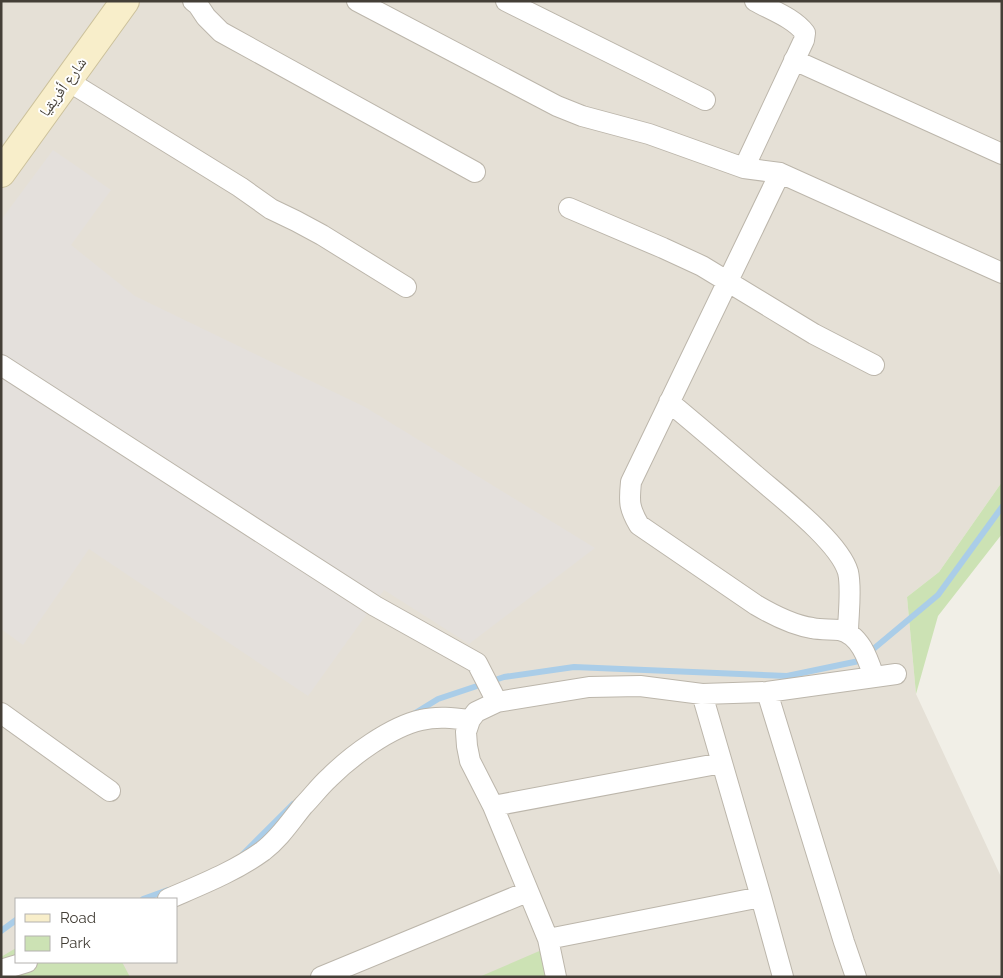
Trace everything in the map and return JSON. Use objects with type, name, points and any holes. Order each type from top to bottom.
[{"type":"street","name":"شارع أفريقيا","points":[[1,173],[125,1]]},
{"type":"street","points":[[193,1],[220,32],[475,172]]},
{"type":"street","points":[[356,1],[557,106],[582,116],[649,134],[744,168],[780,173],[1002,273]]},
{"type":"street","points":[[506,1],[705,100]]},
{"type":"street","points":[[744,168],[804,40],[805,33],[792,21],[755,1]]},
{"type":"street","points":[[794,60],[1002,154]]},
{"type":"street","points":[[68,81],[185,152],[272,209],[322,235],[406,287]]},
{"type":"street","points":[[780,173],[669,402],[632,482],[629,499],[632,513],[639,525],[756,605],[775,616],[811,628],[839,630],[851,635]]},
{"type":"street","points":[[569,208],[702,266],[806,329],[874,365]]},
{"type":"street","points":[[1,365],[366,600],[477,663],[497,702]]},
{"type":"street","points":[[669,402],[797,511],[827,539],[844,562],[848,572],[851,635],[872,670]]},
{"type":"street","points":[[556,977],[548,940],[493,806],[470,761],[466,732],[470,720],[476,712],[497,702],[589,687],[640,686],[702,694],[767,692],[872,670],[896,674]]},
{"type":"street","points":[[767,692],[856,977]]},
{"type":"street","points":[[702,694],[783,977]]},
{"type":"street","points":[[1,713],[110,792]]},
{"type":"street","points":[[170,898],[226,873],[263,851],[288,826],[328,778],[374,742],[397,728],[422,719],[451,718],[470,720]]},
{"type":"street","points":[[493,806],[722,763]]},
{"type":"street","points":[[321,977],[527,892]]},
{"type":"street","points":[[548,940],[761,897]]},
{"type":"street","points":[[1,970],[24,963]]},
{"type":"shaded area","points":[[1,1],[1002,1],[1002,482],[939,572],[907,597],[916,694],[1002,879],[1002,977],[1,977]]},
{"type":"shaded area","points":[[53,150],[111,190],[71,245],[135,296],[365,407],[595,548],[469,644],[384,590],[308,696],[89,549],[23,645],[1,629],[1,220]]},
{"type":"green space","points":[[1002,482],[1002,534],[938,616],[916,694],[907,597],[939,572]]},
{"type":"green space","points":[[15,949],[15,963],[123,963],[130,977],[1,977],[1,957]]},
{"type":"green space","points":[[544,949],[550,977],[479,977]]},
{"type":"waterway","points":[[412,715],[438,699],[504,677],[574,667],[787,676],[859,661],[938,595],[1002,507]]},
{"type":"waterway","points":[[242,855],[293,804]]},
{"type":"waterway","points":[[146,898],[168,890]]},
{"type":"waterway","points":[[1,931],[15,921]]}]
